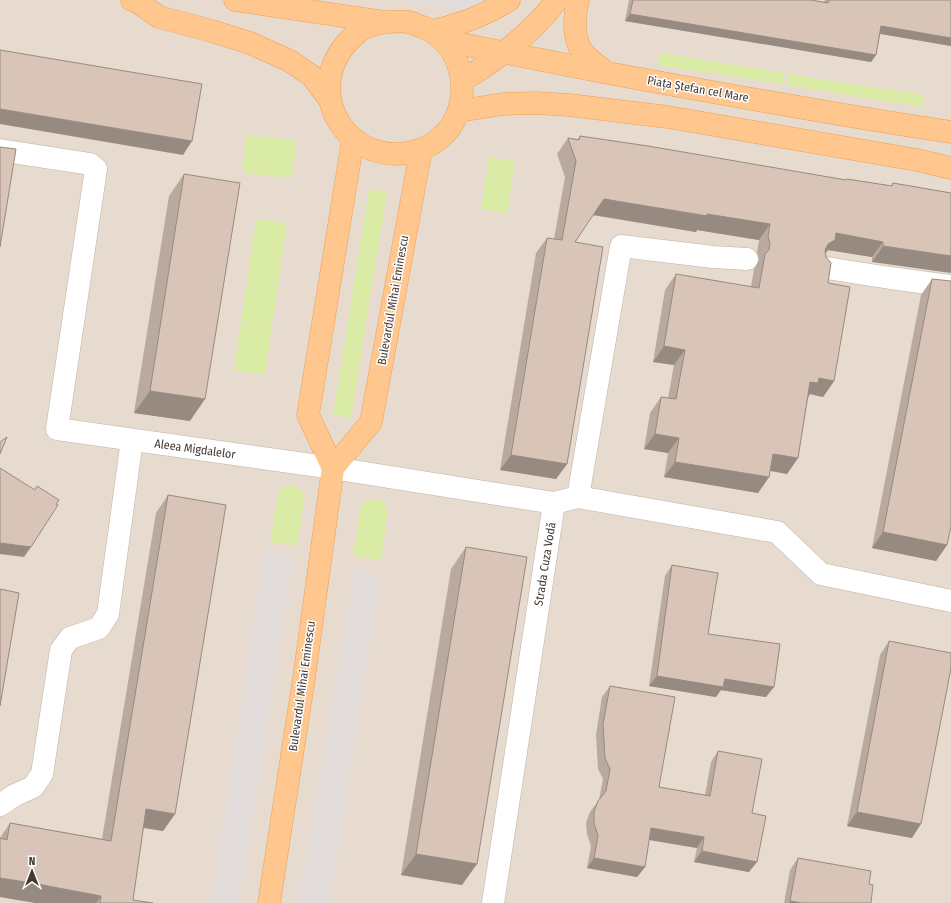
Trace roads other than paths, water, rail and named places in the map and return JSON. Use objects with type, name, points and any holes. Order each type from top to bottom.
[{"type":"main road","points":[[135,0],[159,17],[212,31],[242,41],[290,61],[312,76],[330,100]]},
{"type":"main road","points":[[235,0],[384,22],[410,22],[439,36],[454,53],[460,66],[463,80],[459,111],[450,128],[437,141],[421,150],[403,154],[386,154],[368,149],[353,140],[342,128],[334,115],[330,100],[329,78],[336,58],[348,41],[364,28],[384,22]]},
{"type":"main road","points":[[439,36],[459,24],[482,16],[509,0]]},
{"type":"main road","points":[[463,80],[487,66],[506,52],[548,13],[557,0]]},
{"type":"main road","points":[[578,0],[575,28],[578,44],[586,55],[607,72]]},
{"type":"main road","name":"Piața Ștefan cel Mare","points":[[439,36],[506,52],[607,72],[851,117],[951,132]]},
{"type":"main road","points":[[459,111],[503,104],[536,103],[569,105],[668,117],[917,160],[951,168]]},
{"type":"main road","points":[[333,468],[308,415],[353,140]]},
{"type":"main road","name":"Bulevardul Mihai Eminescu","points":[[269,903],[304,678],[333,468],[371,422],[421,150]]},
{"type":"street","name":"Aleea Migdalelor","points":[[0,150],[90,164],[96,169],[57,429],[333,468],[554,502]]},
{"type":"street","points":[[578,498],[621,246],[713,257],[747,259]]},
{"type":"street","points":[[826,268],[951,286]]},
{"type":"street","points":[[0,806],[15,795],[33,787],[42,774],[61,650],[70,638],[99,628],[108,614],[132,440]]},
{"type":"street","points":[[554,502],[578,498],[777,532],[821,574],[951,601]]},
{"type":"street","name":"Strada Cuza Vodă","points":[[493,903],[554,502]]}]
